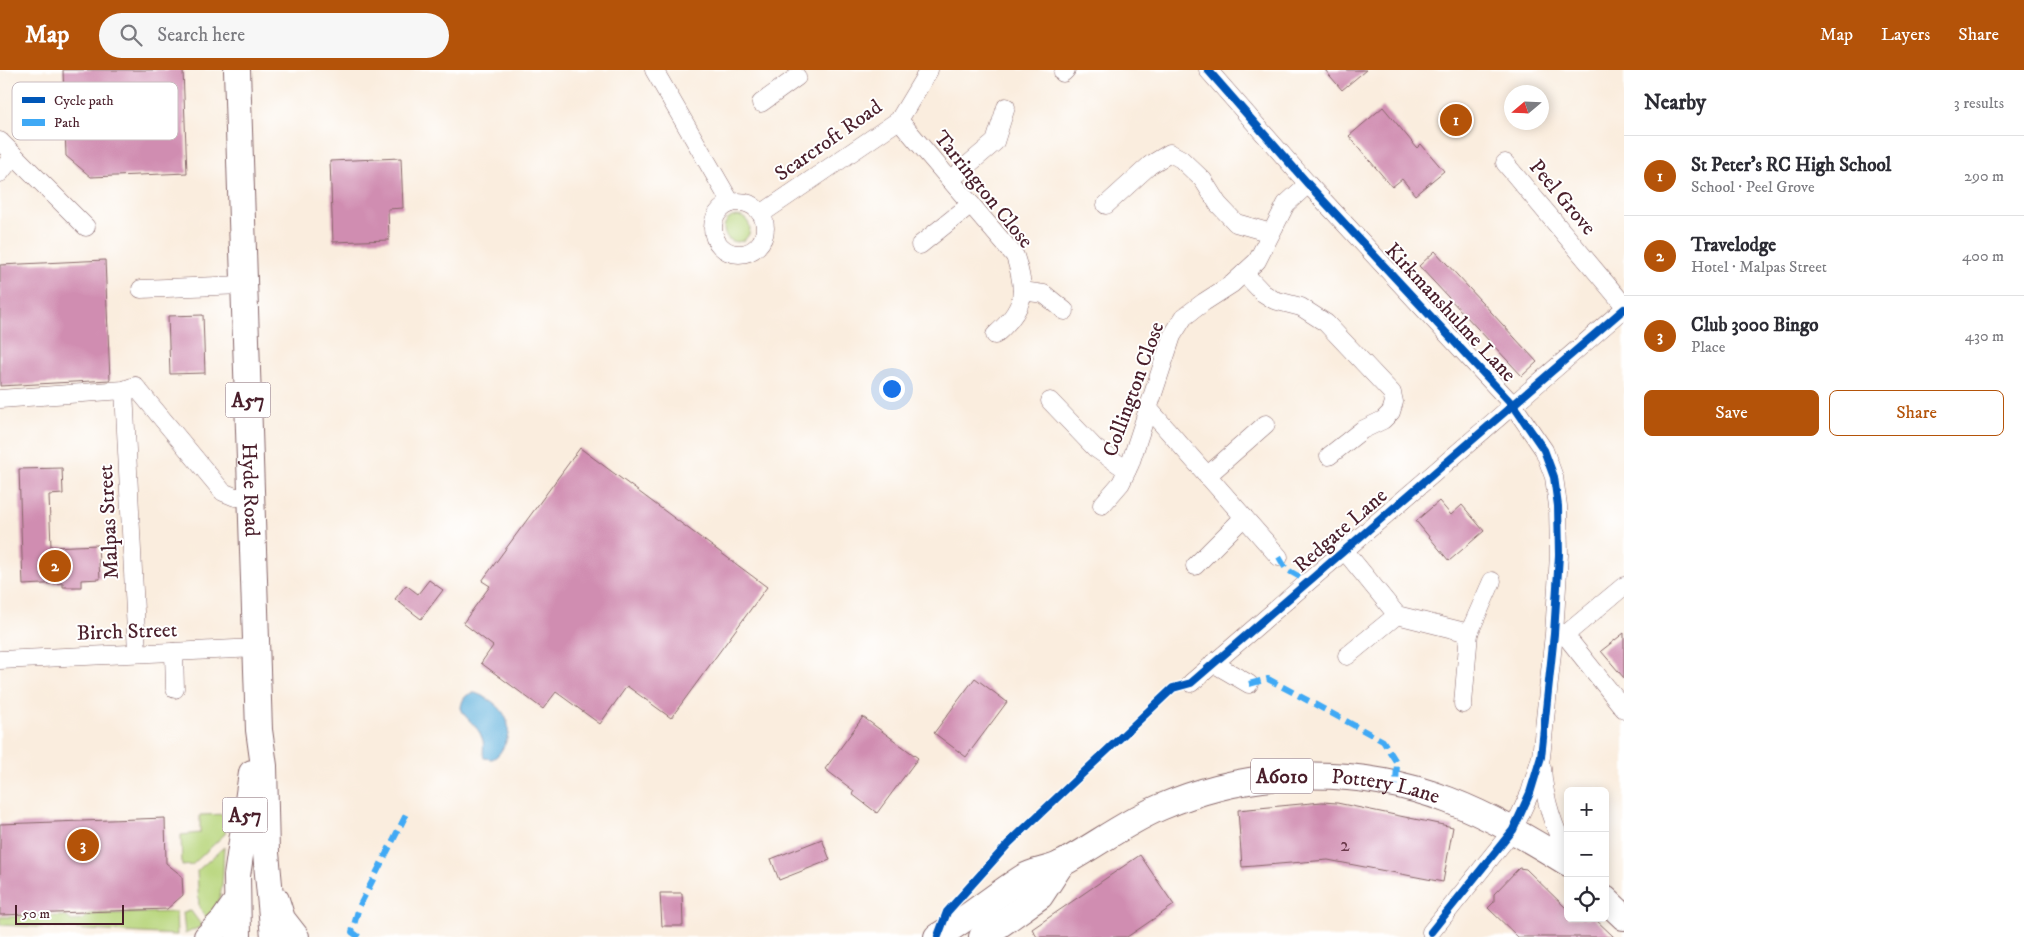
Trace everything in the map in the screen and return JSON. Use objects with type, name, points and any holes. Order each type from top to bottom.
[{"type":"highway","name":"Hyde Road","points":[[237,70],[259,730],[264,766],[266,853],[274,937]]},
{"type":"highway","name":"Hyde Road","points":[[238,937],[237,876],[259,730]]},
{"type":"highway","name":"Pottery Lane","points":[[937,937],[1026,876],[1061,864],[1138,818],[1184,797],[1233,783],[1277,776],[1320,774],[1396,784],[1447,800],[1513,830]]},
{"type":"highway","name":"A57","points":[[255,937],[254,874],[256,848],[265,817]]},
{"type":"highway","name":"A6010","points":[[1513,830],[1564,861]]},
{"type":"highway","name":"A57","points":[[266,853],[274,895],[282,919],[296,937]]},
{"type":"highway","name":"Pottery Lane","points":[[982,937],[1040,896],[1061,864]]},
{"type":"highway","points":[[207,937],[223,921],[237,901]]},
{"type":"highway","points":[[1609,902],[1624,917]]},
{"type":"street","points":[[654,70],[731,203]]},
{"type":"street","name":"Scarcroft Road","points":[[761,214],[899,120],[929,70]]},
{"type":"street","name":"Kirkmanshulme Lane","points":[[1208,70],[1308,184],[1514,405],[1544,450],[1554,477],[1558,506],[1559,635],[1541,757],[1530,792],[1513,830],[1431,932]]},
{"type":"street","points":[[761,103],[798,72]]},
{"type":"street","points":[[950,180],[995,142],[1006,107]]},
{"type":"street","name":"Tarrington Close","points":[[899,120],[1015,256],[1022,277],[1022,300],[1011,321],[995,335]]},
{"type":"street","points":[[0,141],[86,227]]},
{"type":"street","points":[[1106,205],[1150,165],[1170,153],[1182,158],[1203,180],[1218,204],[1236,223],[1271,233]]},
{"type":"street","points":[[0,173],[14,155]]},
{"type":"street","name":"Peel Grove","points":[[1505,163],[1624,305]]},
{"type":"street","name":"Collington Close","points":[[1102,505],[1122,483],[1172,336],[1184,317],[1232,284],[1258,261],[1286,204],[1308,184]]},
{"type":"street","points":[[731,203],[748,203],[756,208],[764,222],[765,231],[757,246],[742,254],[733,253],[719,245],[713,229],[717,213],[731,203]]},
{"type":"street","points":[[920,245],[971,204]]},
{"type":"street","points":[[1244,273],[1263,293],[1274,300],[1301,307],[1326,323],[1392,393],[1394,402],[1391,412],[1383,420],[1362,430],[1329,456]]},
{"type":"street","points":[[140,289],[243,285]]},
{"type":"street","points":[[1022,291],[1044,294],[1065,311]]},
{"type":"street","name":"Redgate Lane","points":[[1191,683],[1624,309]]},
{"type":"street","points":[[0,399],[124,390],[135,386],[223,492],[235,497],[251,497]]},
{"type":"street","name":"Malpas Street","points":[[124,390],[137,652]]},
{"type":"street","points":[[1050,401],[1095,448],[1127,470]]},
{"type":"street","points":[[1148,408],[1279,557]]},
{"type":"street","points":[[1207,476],[1266,424]]},
{"type":"street","points":[[1195,566],[1244,517]]},
{"type":"street","points":[[1344,550],[1397,615],[1469,633]]},
{"type":"street","points":[[1463,704],[1469,633],[1492,581]]},
{"type":"street","points":[[1624,586],[1559,635],[1624,709]]},
{"type":"street","points":[[1347,656],[1397,615]]},
{"type":"street","name":"Birch Street","points":[[0,660],[137,652],[256,648]]},
{"type":"street","points":[[174,652],[175,688]]},
{"type":"street","points":[[1213,663],[1249,684]]},
{"type":"street","name":"Kirkmanshulme Lane","points":[[1541,757],[1544,792],[1557,834],[1564,849]]},
{"type":"green space","points":[[737,216],[746,220],[750,229],[746,238],[737,242],[728,238],[724,229],[728,220]]},
{"type":"green space","points":[[229,814],[225,834],[192,865],[182,866],[181,835],[200,833],[200,815]]},
{"type":"green space","points":[[224,847],[222,885],[218,902],[208,920],[199,907],[197,871]]},
{"type":"green space","points":[[191,911],[202,926],[185,934],[183,912]]},
{"type":"green space","points":[[176,912],[177,935],[0,925],[0,917],[65,916],[72,921],[82,920],[90,914]]},
{"type":"water","points":[[475,693],[498,706],[506,719],[508,735],[505,744],[498,755],[492,759],[484,758],[480,733],[465,716],[461,708],[465,697]]},
{"type":"building","points":[[63,70],[183,70],[187,173],[91,177],[66,156],[65,140],[178,140],[178,82],[63,82]]},
{"type":"building","points":[[1325,70],[1366,70],[1342,90]]},
{"type":"building","points":[[1383,107],[1417,148],[1421,144],[1444,171],[1415,195],[1402,179],[1392,187],[1349,136]]},
{"type":"building","points":[[401,158],[403,208],[388,209],[389,240],[333,242],[330,161]]},
{"type":"building","points":[[1435,251],[1537,362],[1522,376],[1419,266]]},
{"type":"building","points":[[105,260],[110,380],[0,386],[0,265]]},
{"type":"building","points":[[203,315],[205,373],[170,374],[168,316]]},
{"type":"building","points":[[580,448],[767,587],[671,718],[627,686],[600,724],[556,692],[543,709],[481,663],[493,646],[463,623],[490,586],[482,581]]},
{"type":"building","points":[[62,468],[63,494],[49,495],[51,547],[98,545],[100,579],[81,580],[81,587],[63,587],[63,583],[23,585],[19,469]]},
{"type":"building","points":[[1439,501],[1451,515],[1462,505],[1484,531],[1449,561],[1416,521]]},
{"type":"building","points":[[429,580],[443,590],[421,619],[395,599],[406,585],[418,594]]},
{"type":"building","points":[[1624,633],[1624,678],[1601,651]]},
{"type":"building","points":[[975,678],[1007,702],[966,757],[934,733]]},
{"type":"building","points":[[863,717],[918,758],[877,813],[852,794],[854,791],[825,769]]},
{"type":"building","points":[[1322,802],[1337,803],[1453,827],[1443,882],[1328,860],[1242,867],[1238,810]]},
{"type":"building","points":[[165,818],[166,863],[182,876],[183,895],[167,909],[0,915],[0,824]]},
{"type":"building","points":[[822,839],[830,860],[779,880],[771,859]]},
{"type":"building","points":[[1140,855],[1174,905],[1127,937],[1037,937],[1032,929]]},
{"type":"building","points":[[1519,868],[1526,869],[1564,906],[1564,922],[1598,922],[1614,937],[1518,937],[1488,908],[1494,902],[1494,894]]},
{"type":"building","points":[[660,893],[682,893],[683,926],[662,926]]},
{"type":"marked path","points":[[1279,557],[1286,569],[1307,581]]},
{"type":"marked path","points":[[1249,684],[1268,679],[1383,741],[1397,763],[1396,785]]},
{"type":"marked path","points":[[359,937],[352,932],[359,907],[408,811]]},
{"type":"cycle path","points":[[1208,70],[1308,184],[1513,405],[1544,450],[1554,477],[1558,506],[1559,555],[1554,634],[1541,757],[1530,793],[1513,830],[1431,932]]},
{"type":"cycle path","points":[[938,936],[947,912],[1009,843],[1173,688],[1191,683],[1624,309]]},
{"type":"place","name":"St Peter's RC High School","points":[[1456,120]]},
{"type":"place","name":"Travelodge","points":[[55,566]]},
{"type":"place","name":"Club 3000 Bingo","points":[[83,845]]}]
